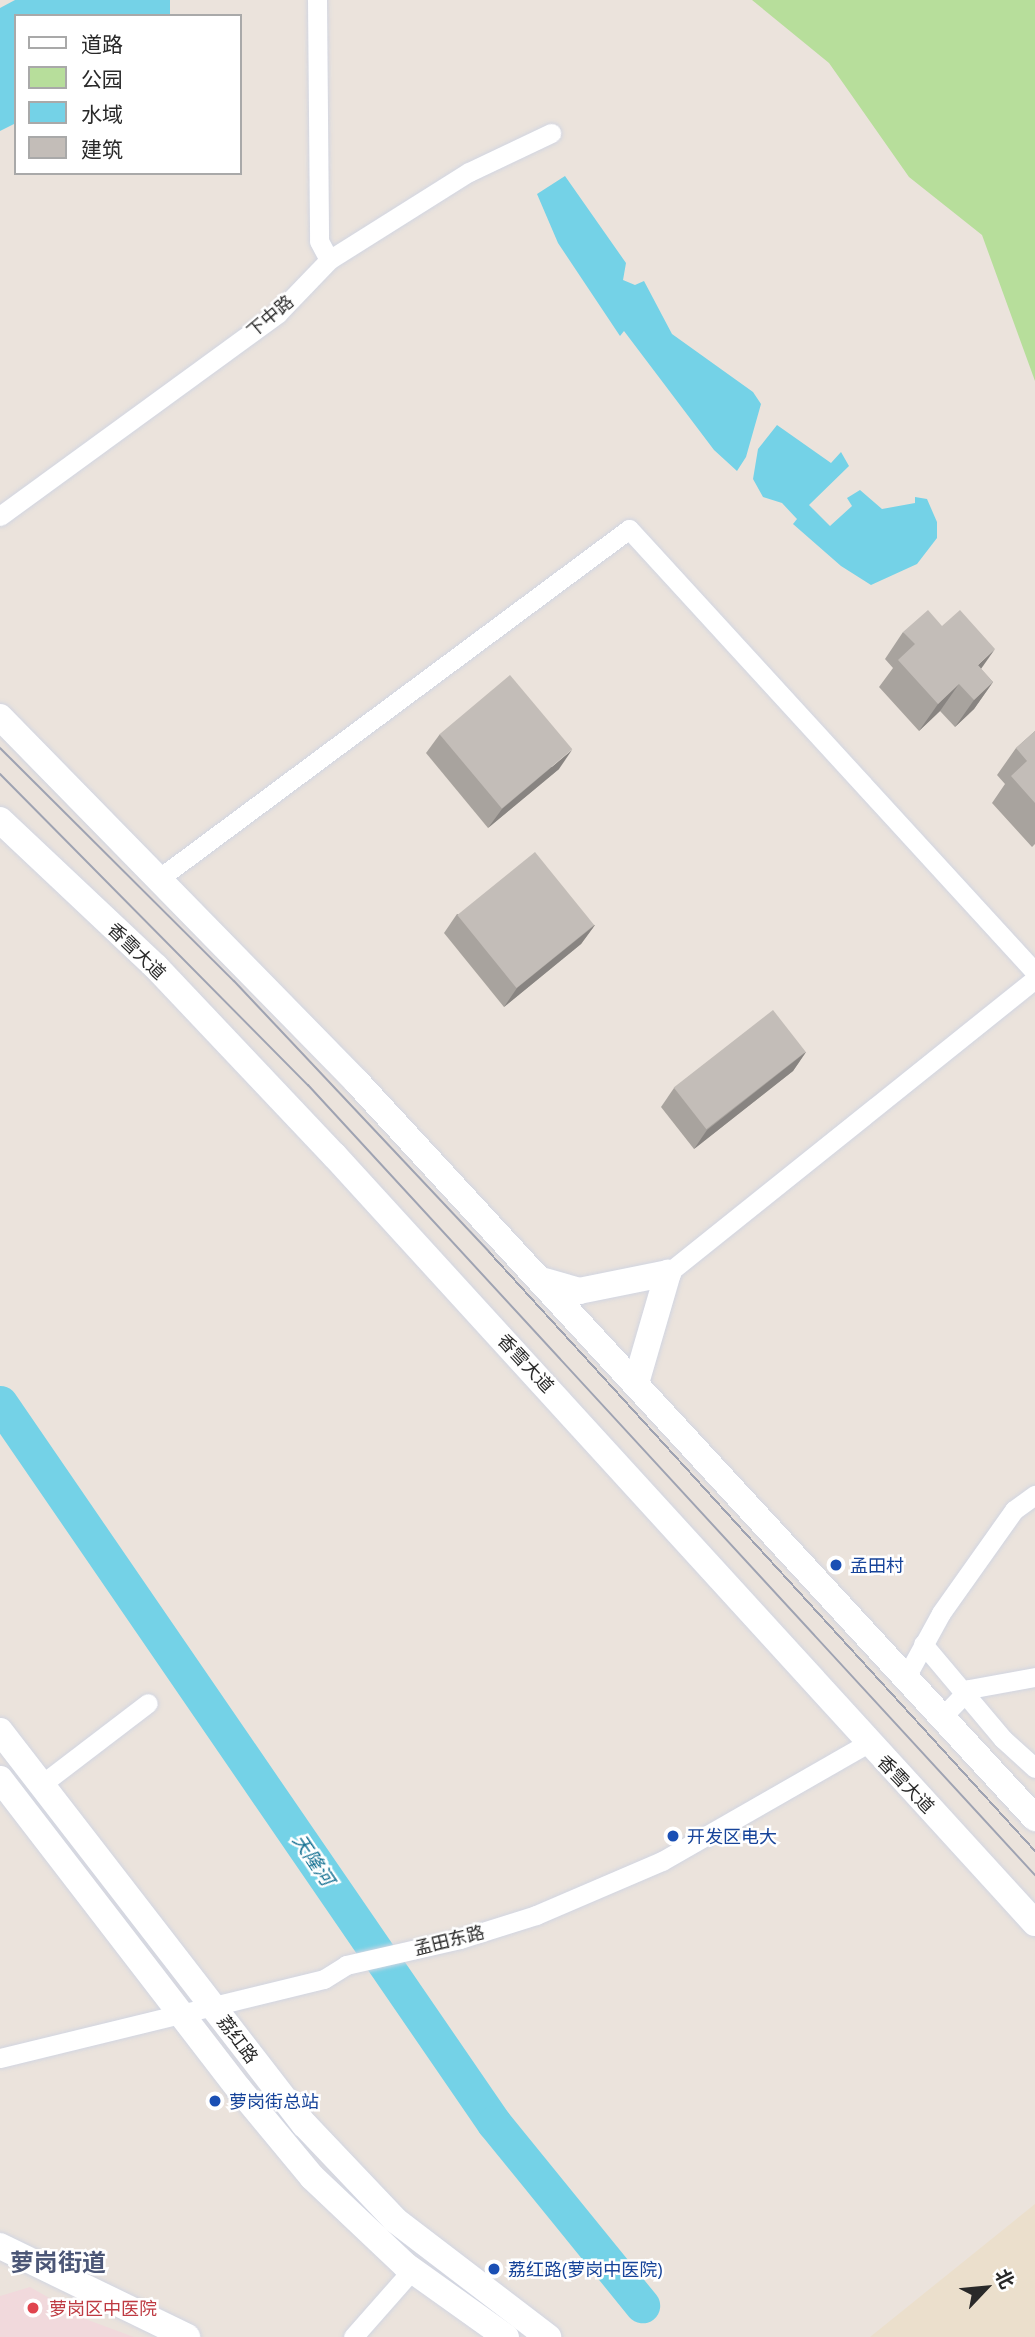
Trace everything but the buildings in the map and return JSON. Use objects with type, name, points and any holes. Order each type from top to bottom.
[{"type":"main road","points":[[0,717],[161,877],[541,1280],[1035,1818]]},
{"type":"main road","name":"香雪大道","points":[[0,820],[156,967],[334,1155],[623,1467],[868,1743],[1035,1923]]},
{"type":"main road","points":[[541,1280],[579,1291],[668,1273],[636,1383]]},
{"type":"main road","name":"荔红路","points":[[0,1731],[304,2125],[395,2220],[548,2337]]},
{"type":"main road","points":[[5,1795],[42,1784]]},
{"type":"main road","name":"荔红路","points":[[5,1795],[312,2177],[376,2241],[506,2337]]},
{"type":"main road","points":[[376,2241],[395,2220]]},
{"type":"main road","points":[[0,2246],[187,2337]]},
{"type":"street","points":[[317,0],[319,241],[329,260]]},
{"type":"street","name":"下中路","points":[[0,516],[278,313],[329,260],[469,172],[551,133]]},
{"type":"street","points":[[161,877],[629,529],[1035,972]]},
{"type":"street","points":[[668,1273],[1035,979]]},
{"type":"street","points":[[906,1677],[923,1644],[1014,1510],[1035,1495]]},
{"type":"street","points":[[923,1644],[1035,1768]]},
{"type":"street","points":[[942,1717],[965,1693],[996,1681],[1035,1676]]},
{"type":"street","points":[[42,1784],[148,1703]]},
{"type":"street","name":"孟田东路","points":[[0,2058],[324,1979],[346,1965],[523,1919],[612,1884],[868,1743]]},
{"type":"street","points":[[353,2337],[412,2270]]},
{"type":"shaded area","points":[[1035,2204],[1035,2337],[870,2337]]},
{"type":"shaded area","name":"萝岗区中医院","points":[[30,2287],[88,2320],[134,2337],[0,2337],[0,2296]]},
{"type":"green space","points":[[752,0],[1035,0],[1035,381],[982,235],[909,177],[829,63]]},
{"type":"water","points":[[15,0],[170,0],[170,14],[14,14],[14,124],[0,131],[0,8]]},
{"type":"water","points":[[565,176],[626,263],[623,280],[635,285],[644,281],[672,334],[753,392],[761,404],[746,457],[737,471],[714,450],[624,331],[620,336],[558,243],[537,194]]},
{"type":"water","points":[[777,425],[831,463],[841,452],[849,466],[809,505],[830,526],[852,506],[847,498],[860,490],[882,509],[915,503],[915,497],[927,499],[937,522],[937,538],[917,564],[871,585],[841,566],[793,524],[797,519],[782,503],[763,497],[753,479],[758,449]]},
{"type":"waterway","name":"天隆河","points":[[0,1403],[494,2123],[642,2305]]},
{"type":"tram line","points":[[0,748],[234,981],[489,1252],[1035,1851]]},
{"type":"tram line","points":[[0,774],[308,1085],[1035,1875]]},
{"type":"place","name":"孟田村","points":[[836,1565]]},
{"type":"place","name":"开发区电大","points":[[673,1836]]},
{"type":"place","name":"萝岗街总站","points":[[215,2101]]},
{"type":"place","name":"荔红路(萝岗中医院)","points":[[494,2269]]},
{"type":"place","name":"萝岗区中医院","points":[[33,2308]]},
{"type":"district","name":"萝岗街道","points":[[58,2262]]}]
